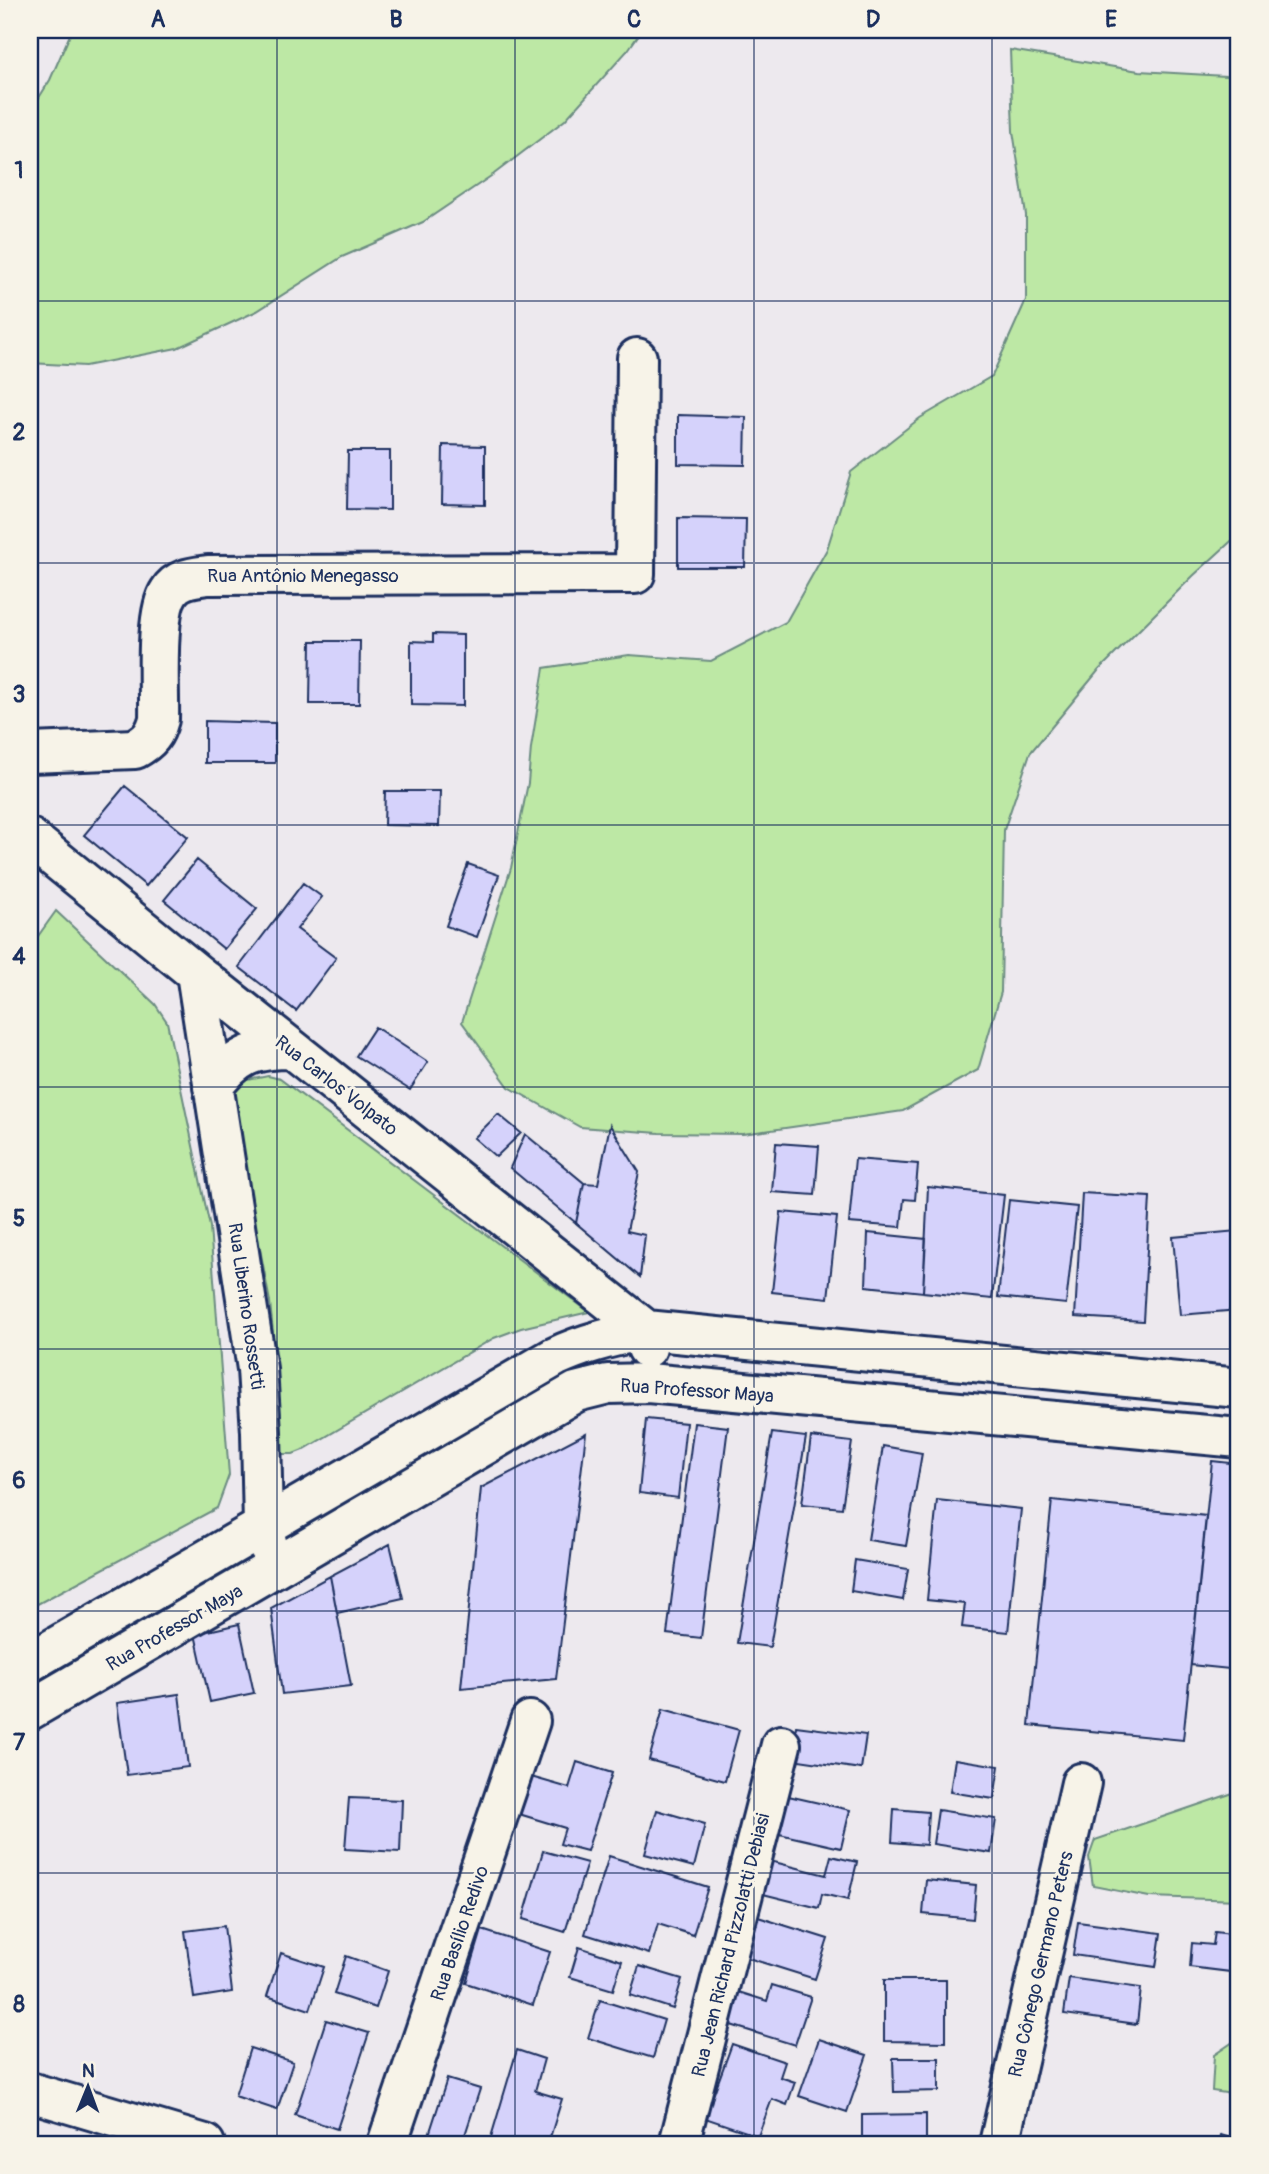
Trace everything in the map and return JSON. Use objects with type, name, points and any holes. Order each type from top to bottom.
[{"type":"street","name":"Rua Antônio Menegasso","points":[[30,753],[135,749],[148,742],[156,731],[159,719],[161,609],[170,590],[187,578],[222,575],[635,574],[637,358]]},
{"type":"street","name":"Rua Carlos Volpato","points":[[30,838],[290,1049],[646,1330]]},
{"type":"street","name":"Rua Liberino Rossetti","points":[[196,973],[257,1369],[262,1527],[273,1569]]},
{"type":"street","points":[[214,1087],[227,1069],[246,1056],[268,1049],[290,1049]]},
{"type":"street","points":[[646,1330],[648,1383]]},
{"type":"street","points":[[30,1662],[555,1357],[581,1345],[646,1330],[1239,1388]]},
{"type":"street","points":[[978,1414],[980,1363]]},
{"type":"street","name":"Rua Professor Maya","points":[[30,1710],[576,1392],[608,1384],[648,1383],[1239,1438]]},
{"type":"street","points":[[1186,1433],[1189,1384]]},
{"type":"street","name":"Rua Basílio Redivo","points":[[387,2144],[530,1721]]},
{"type":"street","name":"Rua Jean Richard Pizzolatti Debiasi","points":[[679,2144],[781,1745]]},
{"type":"street","name":"Rua Cônego Germano Peters","points":[[999,2144],[1081,1783]]},
{"type":"street","points":[[30,2092],[205,2144]]},
{"type":"green space","points":[[72,30],[642,30],[628,50],[565,120],[494,174],[423,222],[342,257],[257,311],[177,348],[85,366],[30,363],[30,112],[50,80]]},
{"type":"green space","points":[[1010,50],[1139,71],[1226,76],[1239,74],[1239,534],[1098,671],[1030,753],[1004,830],[1001,992],[978,1070],[903,1111],[743,1134],[659,1133],[580,1127],[509,1087],[462,1022],[511,868],[528,783],[544,668],[629,655],[711,661],[786,622],[827,549],[851,472],[920,418],[992,376],[1026,300],[1026,215],[1013,131]]},
{"type":"green space","points":[[56,911],[155,1004],[167,1022],[210,1227],[229,1475],[217,1508],[30,1608],[30,937],[38,936]]},
{"type":"green space","points":[[268,1076],[280,1079],[589,1312],[521,1328],[494,1338],[303,1450],[293,1454],[279,1454],[273,1392],[275,1353],[270,1302],[232,1100],[234,1088],[243,1081]]},
{"type":"green space","points":[[1239,1791],[1239,1900],[1149,1897],[1093,1886],[1089,1857],[1095,1840]]},
{"type":"green space","points":[[1239,2038],[1239,2095],[1212,2091],[1214,2055]]},
{"type":"building","points":[[678,415],[746,417],[745,465],[678,464]]},
{"type":"building","points":[[443,445],[485,446],[485,505],[442,504]]},
{"type":"building","points":[[348,451],[390,451],[390,510],[347,509]]},
{"type":"building","points":[[678,518],[746,519],[745,567],[678,567]]},
{"type":"building","points":[[433,634],[463,635],[463,706],[411,705],[411,641],[433,642]]},
{"type":"building","points":[[311,641],[360,641],[359,704],[310,704]]},
{"type":"building","points":[[205,721],[275,723],[275,763],[205,763]]},
{"type":"building","points":[[125,786],[188,837],[146,886],[84,835]]},
{"type":"building","points":[[385,791],[440,791],[439,826],[384,825]]},
{"type":"building","points":[[197,860],[257,909],[224,949],[164,900]]},
{"type":"building","points":[[468,864],[499,875],[477,937],[446,926]]},
{"type":"building","points":[[303,883],[322,897],[297,929],[336,958],[296,1011],[239,967]]},
{"type":"building","points":[[375,1027],[428,1062],[410,1090],[356,1056]]},
{"type":"building","points":[[498,1114],[521,1133],[496,1157],[474,1138]]},
{"type":"building","points":[[610,1125],[639,1172],[627,1231],[645,1235],[640,1277],[576,1223],[584,1183],[598,1184]]},
{"type":"building","points":[[525,1134],[584,1183],[576,1223],[510,1168]]},
{"type":"building","points":[[776,1143],[819,1146],[815,1195],[772,1192]]},
{"type":"building","points":[[855,1159],[918,1164],[915,1200],[904,1199],[901,1227],[849,1223]]},
{"type":"building","points":[[928,1187],[1004,1195],[992,1299],[923,1292]]},
{"type":"building","points":[[1082,1193],[1150,1197],[1143,1321],[1075,1317]]},
{"type":"building","points":[[1009,1200],[1077,1207],[1066,1304],[998,1297]]},
{"type":"building","points":[[781,1212],[837,1217],[828,1298],[772,1292]]},
{"type":"building","points":[[1237,1231],[1239,1310],[1180,1315],[1173,1237]]},
{"type":"building","points":[[868,1233],[926,1239],[923,1292],[866,1286]]},
{"type":"building","points":[[646,1419],[686,1423],[678,1498],[639,1493]]},
{"type":"building","points":[[694,1423],[728,1427],[701,1638],[667,1634]]},
{"type":"building","points":[[586,1433],[556,1679],[461,1688],[481,1488]]},
{"type":"building","points":[[772,1433],[806,1437],[770,1647],[737,1643]]},
{"type":"building","points":[[811,1437],[852,1442],[842,1508],[802,1504]]},
{"type":"building","points":[[883,1446],[922,1453],[906,1546],[868,1540]]},
{"type":"building","points":[[1212,1461],[1239,1464],[1239,1670],[1191,1665]]},
{"type":"building","points":[[937,1500],[1021,1509],[1008,1632],[962,1627],[965,1604],[927,1600]]},
{"type":"building","points":[[1052,1500],[1206,1516],[1183,1740],[1029,1725]]},
{"type":"building","points":[[390,1544],[403,1598],[337,1613],[330,1576]]},
{"type":"building","points":[[855,1560],[908,1569],[903,1600],[851,1591]]},
{"type":"building","points":[[330,1576],[351,1686],[282,1694],[271,1608]]},
{"type":"building","points":[[239,1624],[254,1693],[210,1702],[195,1634]]},
{"type":"building","points":[[179,1694],[188,1767],[127,1775],[117,1703]]},
{"type":"building","points":[[663,1709],[739,1730],[725,1781],[649,1760]]},
{"type":"building","points":[[796,1726],[866,1735],[861,1769],[792,1759]]},
{"type":"building","points":[[955,1759],[999,1766],[994,1799],[950,1792]]},
{"type":"building","points":[[577,1762],[612,1773],[587,1851],[560,1844],[565,1828],[519,1814],[531,1777],[569,1788]]},
{"type":"building","points":[[784,1795],[850,1810],[841,1848],[775,1833]]},
{"type":"building","points":[[349,1798],[402,1800],[400,1852],[345,1849]]},
{"type":"building","points":[[894,1809],[928,1812],[926,1845],[892,1842]]},
{"type":"building","points":[[657,1810],[705,1824],[694,1867],[645,1854]]},
{"type":"building","points":[[938,1810],[996,1819],[991,1853],[933,1844]]},
{"type":"building","points":[[543,1851],[587,1863],[565,1932],[523,1919]]},
{"type":"building","points":[[609,1856],[708,1887],[693,1935],[658,1924],[649,1954],[585,1934]]},
{"type":"building","points":[[831,1856],[857,1862],[848,1900],[822,1894],[819,1908],[759,1893],[766,1860],[826,1875]]},
{"type":"building","points":[[926,1880],[976,1885],[973,1919],[923,1914]]},
{"type":"building","points":[[758,1917],[828,1939],[815,1979],[745,1957]]},
{"type":"building","points":[[1078,1922],[1161,1933],[1156,1967],[1073,1955]]},
{"type":"building","points":[[224,1926],[232,1992],[194,1998],[185,1931]]},
{"type":"building","points":[[482,1930],[550,1952],[533,2005],[466,1983]]},
{"type":"building","points":[[1215,1932],[1239,1935],[1239,1973],[1190,1967],[1192,1943],[1213,1945]]},
{"type":"building","points":[[579,1947],[622,1961],[613,1990],[570,1977]]},
{"type":"building","points":[[281,1953],[324,1967],[310,2010],[267,1996]]},
{"type":"building","points":[[346,1956],[388,1971],[376,2008],[334,1994]]},
{"type":"building","points":[[639,1966],[682,1979],[673,2009],[630,1995]]},
{"type":"building","points":[[1069,1978],[1141,1988],[1137,2024],[1064,2014]]},
{"type":"building","points":[[884,1980],[946,1980],[946,2042],[884,2041]]},
{"type":"building","points":[[772,1985],[811,1997],[795,2045],[718,2021],[729,1989],[767,2001]]},
{"type":"building","points":[[600,2000],[664,2020],[653,2058],[588,2038]]},
{"type":"building","points":[[326,2020],[369,2033],[337,2129],[295,2115]]},
{"type":"building","points":[[819,2039],[867,2055],[847,2112],[799,2096]]},
{"type":"building","points":[[732,2044],[785,2062],[780,2077],[795,2082],[787,2105],[772,2099],[758,2136],[705,2118]]},
{"type":"building","points":[[250,2048],[293,2062],[277,2110],[235,2096]]},
{"type":"building","points":[[517,2050],[544,2059],[535,2091],[562,2099],[548,2144],[489,2144]]},
{"type":"building","points":[[893,2058],[939,2058],[939,2091],[894,2092]]},
{"type":"building","points":[[447,2079],[480,2089],[462,2144],[426,2144]]},
{"type":"building","points":[[926,2114],[926,2144],[862,2144],[862,2115]]},
{"type":"building","points":[[1221,2135],[1239,2141],[1239,2144],[1219,2144]]},
{"type":"building","points":[[712,2138],[730,2144],[709,2144]]}]
